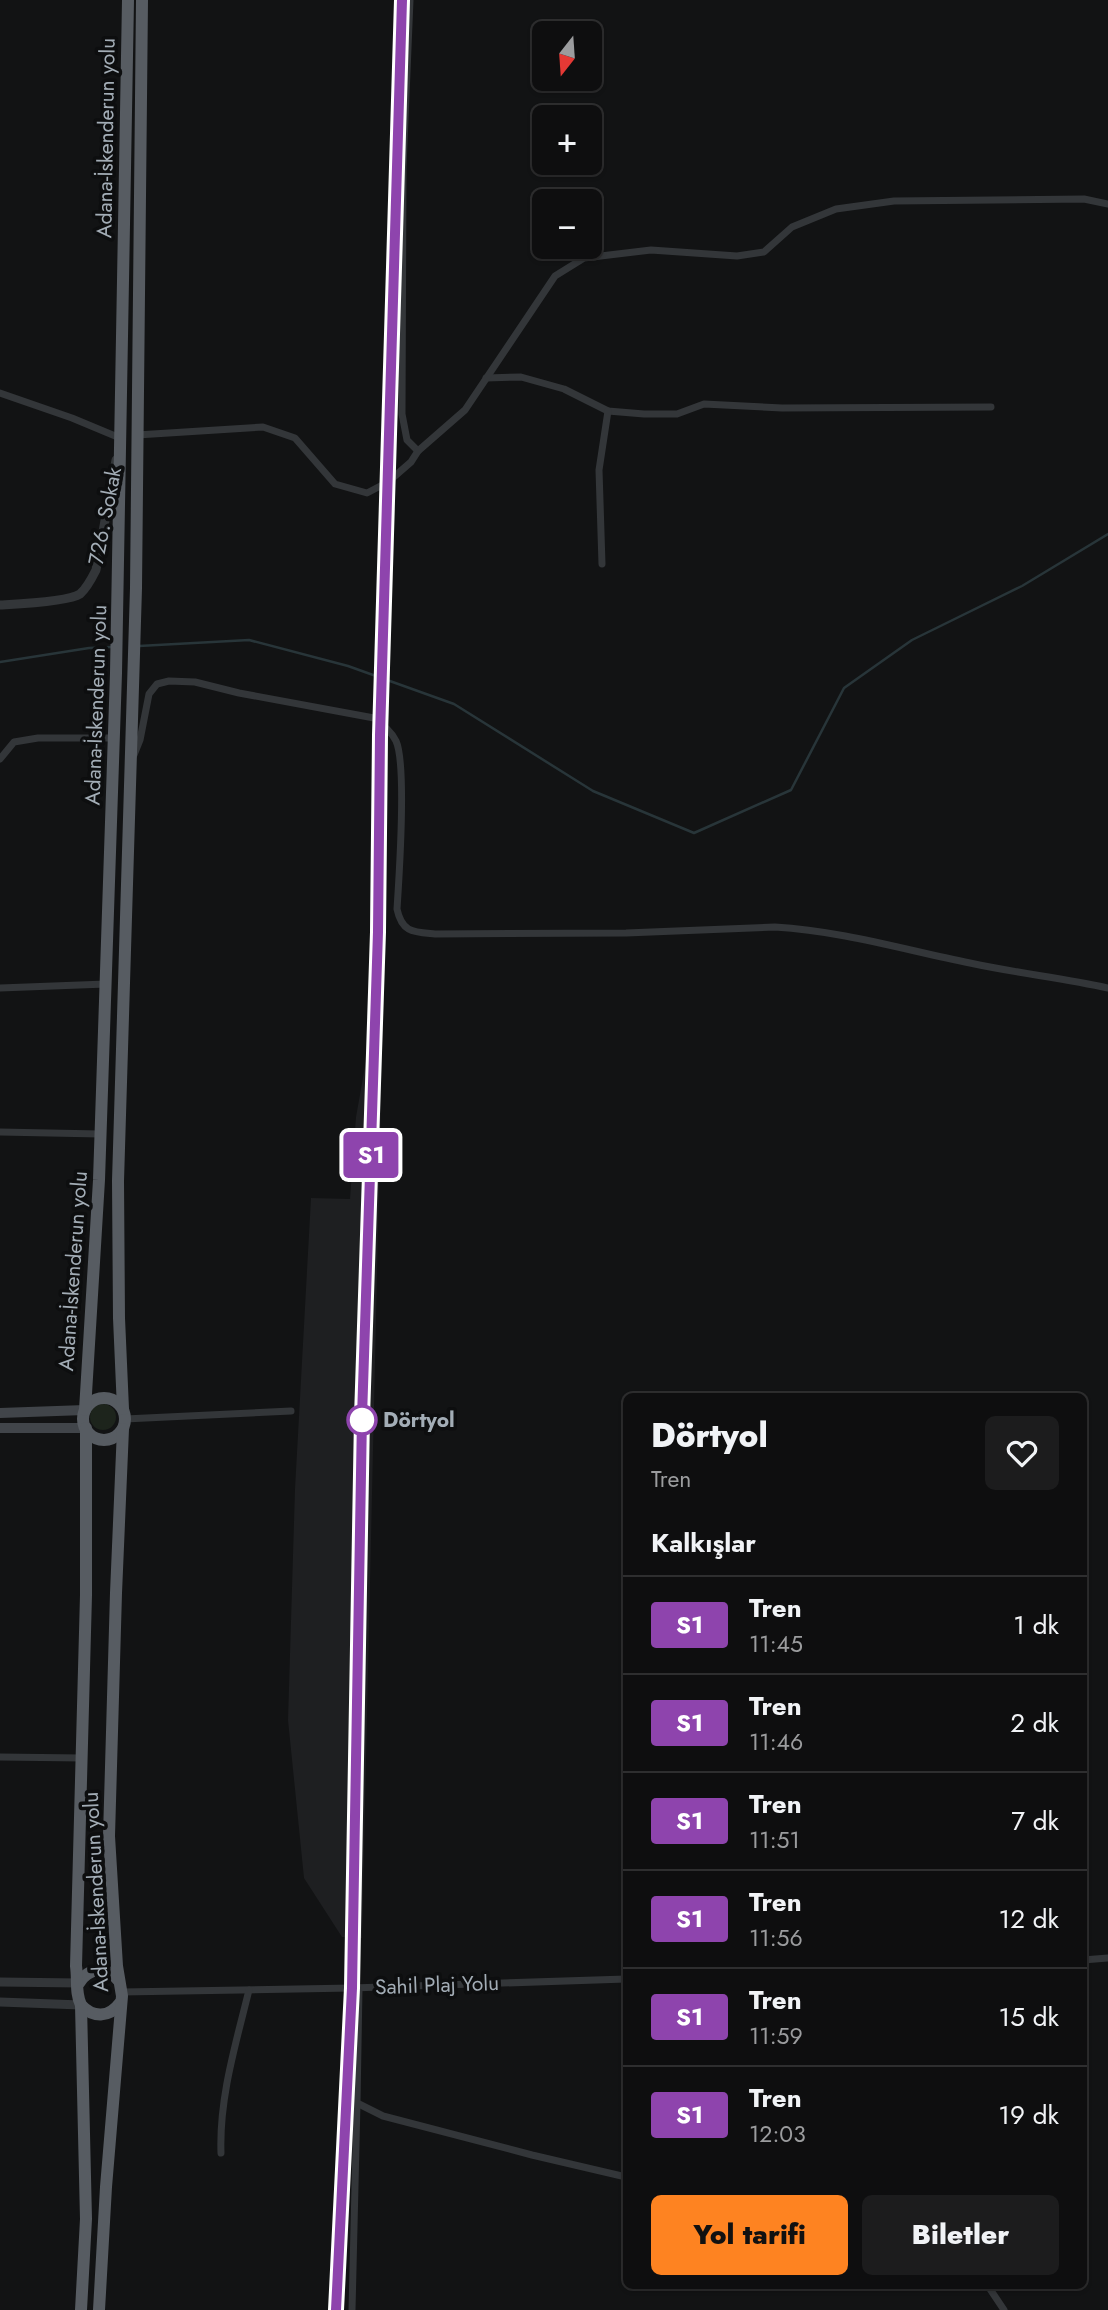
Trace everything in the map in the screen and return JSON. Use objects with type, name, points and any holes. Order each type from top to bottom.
[{"type":"highway","name":"Adana-İskenderun yolu","points":[[85,1410],[100,1134],[119,587],[128,0]]},
{"type":"highway","name":"Adana-İskenderun yolu","points":[[99,2310],[121,1992],[109,1836],[124,1419],[119,1318],[118,1181],[136,588],[142,0]]},
{"type":"highway","points":[[120,438],[137,435]]},
{"type":"highway","points":[[100,1398],[114,1400],[124,1419],[118,1435],[105,1440],[92,1436],[83,1417],[89,1405],[100,1398]]},
{"type":"highway","name":"Adana-İskenderun yolu","points":[[82,2310],[86,2219],[81,2005],[76,1966],[86,1595],[86,1428]]},
{"type":"highway","points":[[79,1983],[88,1973],[102,1970],[115,1976],[121,1992],[109,2014],[86,2011],[81,2005]]},
{"type":"main road","points":[[0,1413],[85,1410]]},
{"type":"main road","points":[[0,1428],[86,1428]]},
{"type":"street","points":[[410,0],[403,167],[402,414],[407,440],[418,451]]},
{"type":"street","points":[[137,435],[263,427],[295,439],[335,484],[367,493],[388,482],[411,462],[418,451],[465,410],[555,276],[584,258],[651,250],[737,256],[764,252],[792,227],[836,209],[894,201],[1084,199],[1108,204]]},
{"type":"street","points":[[486,378],[521,377],[564,389],[608,411],[677,414],[704,404],[782,408],[991,407]]},
{"type":"street","points":[[0,393],[120,438]]},
{"type":"street","points":[[602,564],[599,470],[608,411]]},
{"type":"street","name":"726. Sokak","points":[[0,606],[79,595],[88,584],[96,570],[120,438]]},
{"type":"street","points":[[131,763],[140,740],[149,694],[157,684],[169,681],[195,682],[239,693],[374,718],[389,730],[397,744],[401,779],[397,909],[403,926],[409,931],[435,934],[626,933],[799,928],[1108,988]]},
{"type":"street","points":[[0,759],[14,742],[38,738],[114,738]]},
{"type":"street","points":[[0,988],[106,984]]},
{"type":"street","points":[[0,1132],[100,1134]]},
{"type":"street","points":[[124,1419],[291,1411]]},
{"type":"street","points":[[0,1758],[82,1758]]},
{"type":"street","points":[[1087,1960],[1108,1958]]},
{"type":"street","name":"Sahil Plaj Yolu","points":[[121,1992],[359,1988],[623,1979]]},
{"type":"street","points":[[0,1982],[79,1983]]},
{"type":"street","points":[[352,2310],[359,1988]]},
{"type":"street","points":[[221,2153],[220,2132],[232,2061],[249,1990]]},
{"type":"street","points":[[0,2001],[81,2005]]},
{"type":"street","points":[[357,2103],[383,2116],[623,2176]]},
{"type":"street","points":[[990,2289],[1004,2310]]},
{"type":"shaded area","points":[[372,919],[385,920],[362,1938],[342,1937],[304,1878],[288,1720],[295,1489],[311,1198],[350,1199],[356,1117],[369,1044]]},
{"type":"shaded area","points":[[103,1404],[112,1408],[116,1417],[112,1426],[103,1430],[94,1426],[90,1417],[94,1408]]},
{"type":"waterway","points":[[139,646],[249,640],[348,666],[454,704],[593,791],[694,833],[791,790],[844,688],[912,640],[1022,586],[1108,534]]},
{"type":"waterway","points":[[0,662],[111,647]]},
{"type":"railway","points":[[336,2310],[352,1988],[362,1417],[378,932],[380,735],[402,0]]},
{"type":"train","name":"S1","points":[[336,2310],[352,1988],[362,1417],[378,932],[380,735],[402,0]]},
{"type":"place","name":"Dörtyol","points":[[362,1420]]}]
